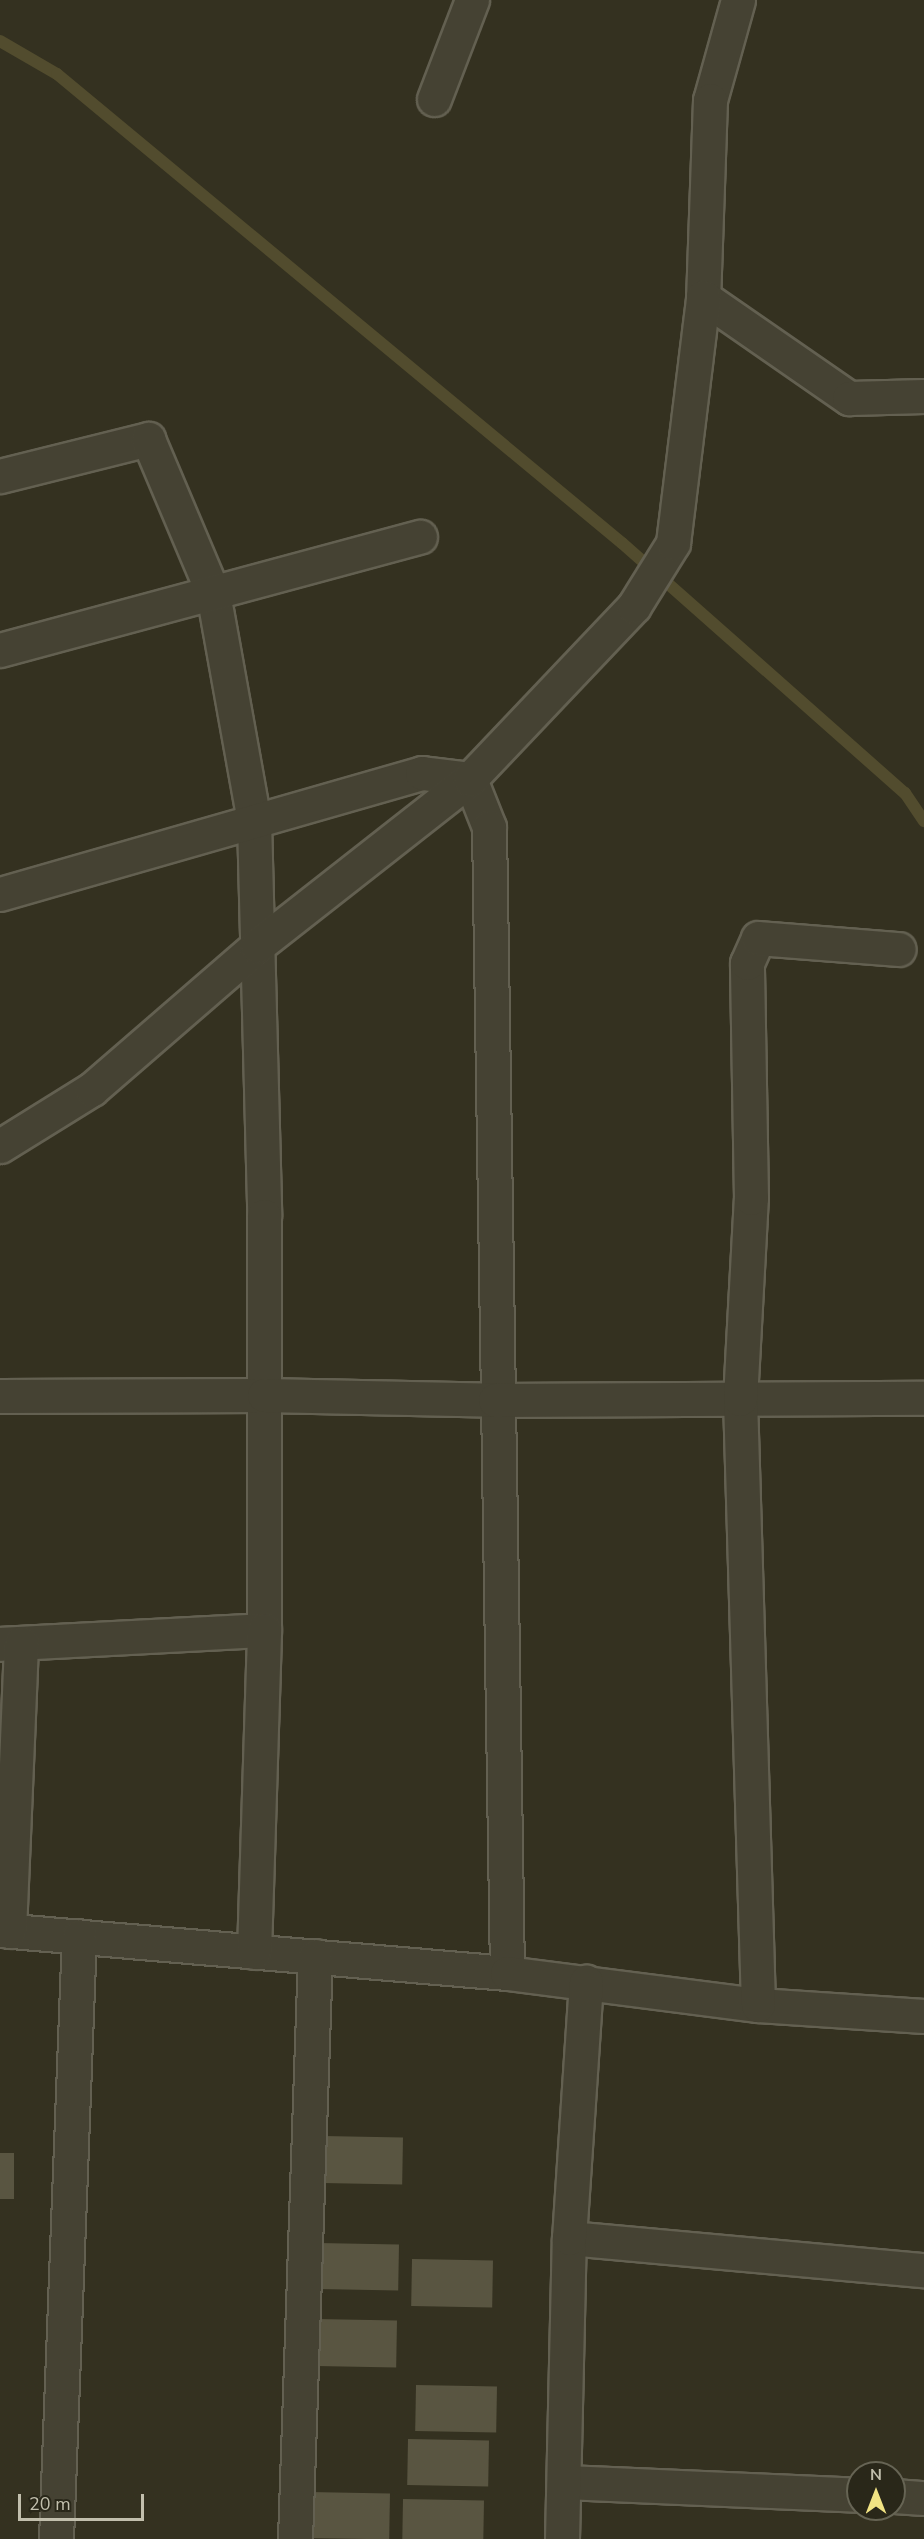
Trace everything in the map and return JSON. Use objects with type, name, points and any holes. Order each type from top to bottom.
[{"type":"street","points":[[434,99],[472,0]]},
{"type":"street","points":[[0,1146],[92,1089],[257,946],[470,779],[634,606],[673,543],[703,297],[710,100],[738,0]]},
{"type":"street","points":[[703,297],[849,398],[924,396]]},
{"type":"street","points":[[0,476],[148,439],[213,592],[254,821],[264,1395],[264,1630],[254,1952]]},
{"type":"street","points":[[0,650],[420,537]]},
{"type":"street","points":[[0,894],[422,773],[470,779]]},
{"type":"street","points":[[470,779],[489,827],[495,1400],[507,1972]]},
{"type":"street","points":[[758,2005],[740,1399],[750,1198],[747,963],[758,938],[899,949]]},
{"type":"street","points":[[0,1396],[264,1395],[495,1400],[924,1398]]},
{"type":"street","points":[[264,1630],[11,1644],[5,1930],[507,1972],[758,2005],[924,2016]]},
{"type":"street","points":[[56,2539],[79,1936]]},
{"type":"street","points":[[295,2539],[315,1956]]},
{"type":"street","points":[[562,2539],[569,2238],[586,1982]]},
{"type":"street","points":[[569,2238],[924,2270]]},
{"type":"street","points":[[565,2482],[846,2494]]},
{"type":"street","points":[[906,2497],[924,2498]]},
{"type":"building","points":[[323,2136],[403,2137],[402,2184],[322,2183]]},
{"type":"building","points":[[0,2153],[14,2153],[14,2199],[0,2199]]},
{"type":"building","points":[[318,2243],[399,2244],[398,2290],[317,2289]]},
{"type":"building","points":[[412,2259],[493,2260],[492,2307],[411,2306]]},
{"type":"building","points":[[317,2319],[397,2320],[396,2367],[316,2366]]},
{"type":"building","points":[[416,2385],[497,2386],[496,2432],[415,2431]]},
{"type":"building","points":[[408,2439],[489,2440],[488,2486],[407,2485]]},
{"type":"building","points":[[309,2492],[390,2493],[389,2539],[308,2538]]},
{"type":"building","points":[[403,2499],[484,2500],[483,2539],[402,2539]]},
{"type":"waterway","points":[[0,41],[57,74],[622,543],[905,793],[924,821]]}]
